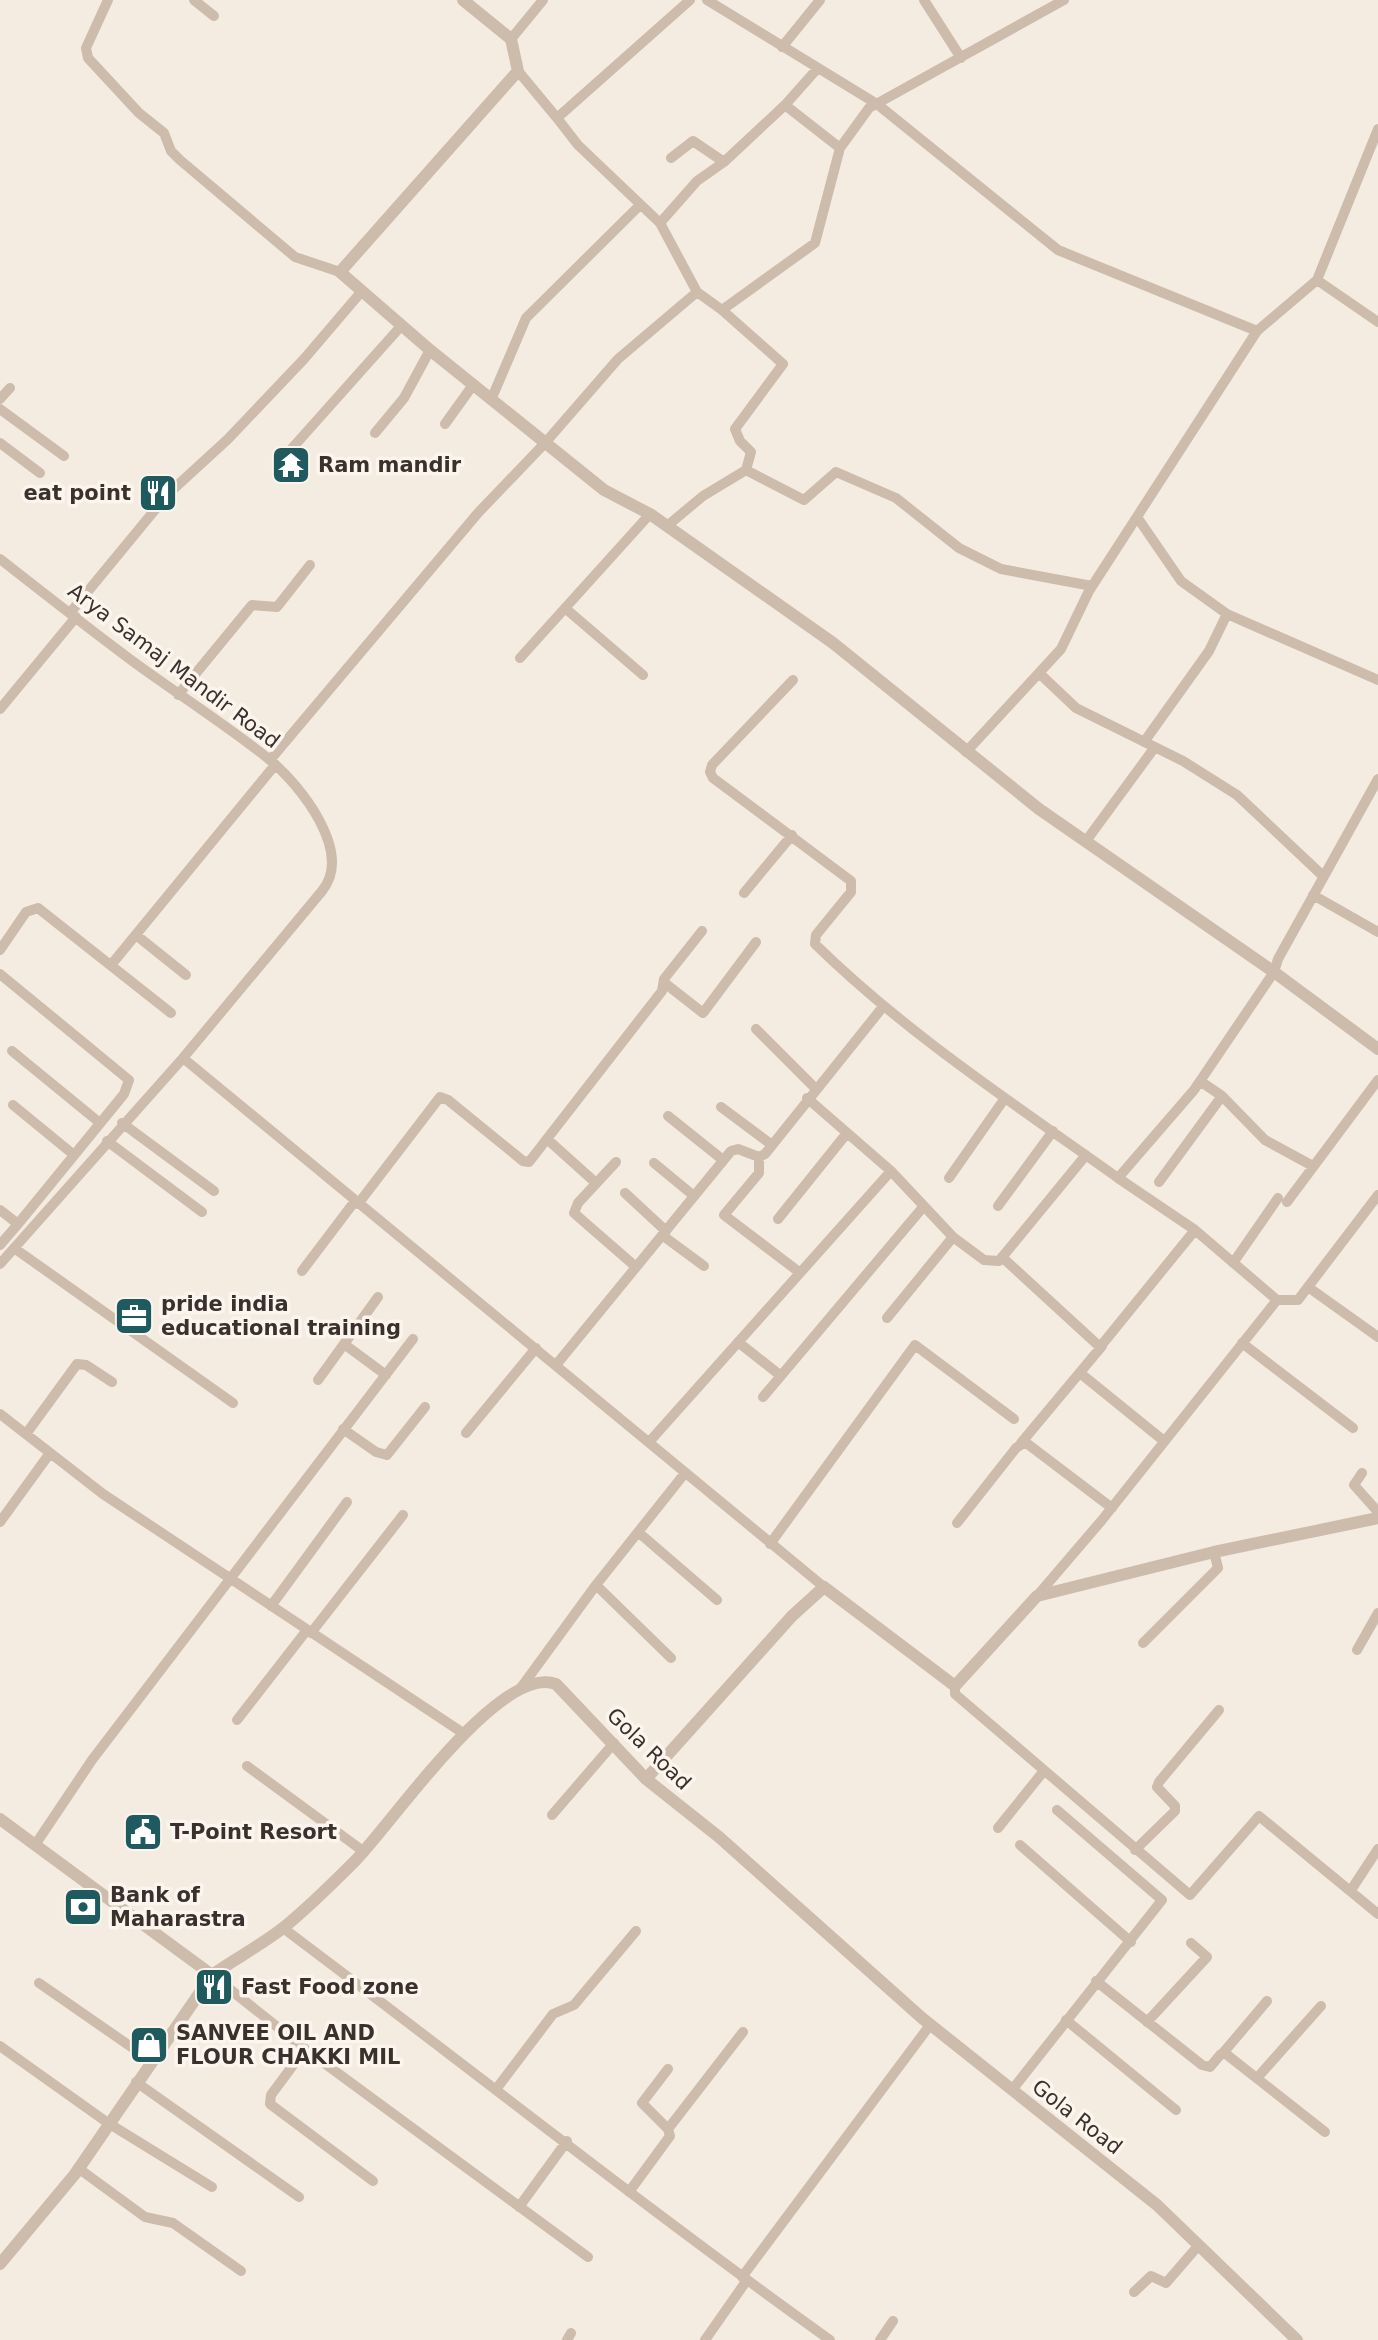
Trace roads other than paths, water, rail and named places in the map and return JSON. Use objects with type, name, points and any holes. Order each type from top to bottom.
[{"type":"street","points":[[108,0],[86,48],[88,58],[139,113],[164,133],[171,151],[295,257],[340,272],[430,350],[604,490],[650,514],[832,643],[966,752],[1378,1049]]},
{"type":"street","points":[[194,0],[214,16]]},
{"type":"street","points":[[463,0],[511,39],[518,71],[578,145],[639,206],[660,223],[697,292],[722,310],[783,364],[735,429],[740,441],[751,452],[746,470],[703,496],[667,526]]},
{"type":"street","points":[[511,39],[543,0]]},
{"type":"street","points":[[557,118],[690,0]]},
{"type":"street","points":[[707,0],[877,104],[1058,250],[1257,331]]},
{"type":"street","points":[[782,47],[820,0]]},
{"type":"street","points":[[924,0],[961,58]]},
{"type":"street","points":[[722,310],[815,243],[840,148],[869,108],[1064,0]]},
{"type":"street","points":[[660,223],[697,181],[724,162],[785,105],[817,69]]},
{"type":"street","points":[[340,272],[518,71]]},
{"type":"street","points":[[785,105],[840,148]]},
{"type":"street","points":[[966,752],[1061,649],[1092,586],[1257,331],[1317,280],[1378,130]]},
{"type":"street","points":[[671,158],[692,141],[724,162]]},
{"type":"street","points":[[491,400],[526,318],[639,206]]},
{"type":"street","points":[[1317,280],[1378,322]]},
{"type":"street","points":[[0,709],[168,494],[228,439],[304,359],[362,291]]},
{"type":"street","points":[[111,965],[273,762],[478,513],[545,443],[618,359],[697,292]]},
{"type":"street","points":[[278,464],[402,326]]},
{"type":"street","points":[[374,433],[404,398],[430,350]]},
{"type":"street","points":[[445,424],[473,385]]},
{"type":"street","points":[[0,399],[10,388]]},
{"type":"street","points":[[0,409],[64,456]]},
{"type":"street","points":[[0,443],[40,473]]},
{"type":"street","points":[[746,470],[804,500],[836,472],[896,498],[959,548],[1001,569],[1092,586]]},
{"type":"street","points":[[520,658],[650,514]]},
{"type":"street","points":[[1137,517],[1181,581],[1227,614],[1378,680]]},
{"type":"street","name":"Arya Samaj Mandir Road","points":[[0,559],[178,695],[273,762],[310,805],[324,826],[332,863],[331,879],[183,1058]]},
{"type":"street","points":[[178,695],[252,604],[277,607],[310,565]]},
{"type":"street","points":[[565,608],[643,675]]},
{"type":"street","points":[[1144,742],[1209,651],[1227,614]]},
{"type":"street","points":[[1039,673],[1076,708],[1155,747],[1237,795],[1323,876]]},
{"type":"street","points":[[793,680],[712,765],[710,772],[713,778],[851,881],[851,892],[816,935],[814,942],[882,1008],[1005,1098],[1195,1230],[1277,1300],[1298,1300],[1378,1195]]},
{"type":"street","points":[[1086,841],[1155,747]]},
{"type":"street","points":[[1118,1178],[1200,1081],[1274,972],[1323,876],[1378,779]]},
{"type":"street","points":[[744,893],[792,835]]},
{"type":"street","points":[[1313,895],[1378,932]]},
{"type":"street","points":[[0,950],[26,912],[34,907],[171,1013]]},
{"type":"street","points":[[702,931],[664,979],[666,984],[703,1013],[756,942]]},
{"type":"street","points":[[136,935],[186,975]]},
{"type":"street","points":[[0,974],[128,1077],[124,1094],[0,1245]]},
{"type":"street","points":[[302,1271],[440,1097],[526,1163],[666,984]]},
{"type":"street","points":[[799,1272],[724,1214],[757,1176],[759,1157],[772,1145],[815,1088],[882,1008]]},
{"type":"street","points":[[757,1029],[815,1088]]},
{"type":"street","points":[[12,1051],[100,1123]]},
{"type":"street","points":[[0,1264],[122,1123],[183,1058],[650,1441],[769,1544],[954,1686],[955,1694],[1043,1772],[1190,1895],[1259,1816],[1378,1914]]},
{"type":"street","points":[[1233,1263],[1378,1080]]},
{"type":"street","points":[[1200,1081],[1222,1097],[1265,1140],[1311,1166]]},
{"type":"street","points":[[1159,1182],[1222,1097]]},
{"type":"street","points":[[807,1098],[891,1171],[953,1237],[984,1259],[999,1261],[1086,1155]]},
{"type":"street","points":[[949,1178],[1005,1098]]},
{"type":"street","points":[[13,1105],[74,1156]]},
{"type":"street","points":[[721,1107],[772,1145]]},
{"type":"street","points":[[668,1116],[723,1160]]},
{"type":"street","points":[[122,1123],[214,1191]]},
{"type":"street","points":[[998,1206],[1053,1131]]},
{"type":"street","points":[[778,1219],[847,1133]]},
{"type":"street","points":[[547,1139],[596,1183]]},
{"type":"street","points":[[107,1141],[202,1212]]},
{"type":"street","points":[[556,1365],[723,1160],[735,1149],[759,1157]]},
{"type":"street","points":[[616,1162],[576,1206],[575,1214],[636,1266]]},
{"type":"street","points":[[654,1163],[694,1196]]},
{"type":"street","points":[[650,1441],[891,1171]]},
{"type":"street","points":[[625,1193],[664,1233],[704,1266]]},
{"type":"street","points":[[763,1396],[924,1206]]},
{"type":"street","points":[[0,1210],[18,1224]]},
{"type":"street","points":[[957,1522],[1195,1230]]},
{"type":"street","points":[[887,1318],[953,1237]]},
{"type":"street","points":[[14,1248],[233,1403]]},
{"type":"street","points":[[1002,1257],[1096,1345],[1102,1346]]},
{"type":"street","points":[[1308,1287],[1378,1337]]},
{"type":"street","points":[[318,1380],[378,1297]]},
{"type":"street","points":[[954,1686],[1037,1596],[1112,1507],[1277,1300]]},
{"type":"street","points":[[35,1845],[92,1760],[413,1339]]},
{"type":"street","points":[[738,1342],[780,1376]]},
{"type":"street","points":[[1242,1343],[1353,1428]]},
{"type":"street","points":[[344,1344],[386,1374]]},
{"type":"street","points":[[769,1544],[915,1345],[1014,1419]]},
{"type":"street","points":[[466,1433],[536,1348]]},
{"type":"street","points":[[26,1434],[77,1364],[86,1364],[113,1382]]},
{"type":"street","points":[[1080,1373],[1164,1441]]},
{"type":"street","points":[[343,1429],[376,1452],[387,1455],[425,1407]]},
{"type":"street","points":[[0,1414],[103,1494],[463,1733]]},
{"type":"street","points":[[1021,1443],[1029,1444],[1112,1507]]},
{"type":"street","points":[[0,1522],[50,1452]]},
{"type":"street","points":[[520,1689],[596,1585],[685,1473]]},
{"type":"street","points":[[1362,1473],[1354,1485],[1378,1512]]},
{"type":"street","points":[[271,1606],[347,1502]]},
{"type":"street","points":[[237,1720],[403,1515]]},
{"type":"street","points":[[1037,1596],[1213,1552],[1378,1518]]},
{"type":"street","points":[[638,1532],[717,1600]]},
{"type":"street","points":[[1143,1643],[1218,1568],[1213,1552]]},
{"type":"street","points":[[596,1585],[671,1658]]},
{"type":"street","points":[[646,1779],[792,1616],[824,1587]]},
{"type":"street","points":[[1357,1650],[1378,1613]]},
{"type":"street","name":"Gola Road","points":[[212,1975],[283,1928],[363,1851],[463,1733],[520,1689],[534,1682],[556,1684],[646,1779],[719,1837],[930,2025],[1131,2183],[1297,2340]]},
{"type":"street","points":[[1135,1850],[1175,1811],[1175,1805],[1158,1789],[1159,1782],[1219,1710]]},
{"type":"street","points":[[552,1815],[614,1743]]},
{"type":"street","points":[[247,1766],[363,1851]]},
{"type":"street","points":[[998,1828],[1043,1772]]},
{"type":"street","points":[[1012,2090],[1162,1900],[1057,1810]]},
{"type":"street","points":[[0,1819],[212,1975],[305,2049],[588,2257]]},
{"type":"street","points":[[1020,1845],[1131,1942]]},
{"type":"street","points":[[1351,1890],[1378,1849]]},
{"type":"street","points":[[283,1928],[567,2141],[744,2279],[830,2340]]},
{"type":"street","points":[[497,2088],[553,2014],[574,2005],[636,1931]]},
{"type":"street","points":[[1147,2022],[1207,1957],[1191,1943]]},
{"type":"street","points":[[0,2264],[78,2168],[150,2060],[212,1975]]},
{"type":"street","points":[[1096,1981],[1206,2067],[1210,2067],[1223,2053],[1267,2001]]},
{"type":"street","points":[[39,1983],[150,2060]]},
{"type":"street","points":[[1257,2078],[1321,2006]]},
{"type":"street","points":[[1066,2020],[1176,2110]]},
{"type":"street","points":[[705,2340],[744,2279],[930,2025]]},
{"type":"street","points":[[668,2129],[743,2032]]},
{"type":"street","points":[[0,2046],[108,2123],[212,2187]]},
{"type":"street","points":[[305,2049],[271,2095],[270,2105],[373,2181]]},
{"type":"street","points":[[1223,2053],[1325,2132]]},
{"type":"street","points":[[629,2192],[669,2139],[668,2129],[642,2103],[668,2069]]},
{"type":"street","points":[[135,2082],[299,2197]]},
{"type":"street","points":[[519,2207],[567,2141]]},
{"type":"street","points":[[78,2168],[145,2217],[170,2222],[242,2271]]},
{"type":"street","points":[[1135,2292],[1151,2276],[1165,2283],[1198,2246]]},
{"type":"street","points":[[880,2340],[893,2321]]},
{"type":"place","name":"Ram mandir","points":[[291,465]]},
{"type":"place","name":"eat point","points":[[158,493]]},
{"type":"place","name":"pride india educational training","points":[[134,1316]]},
{"type":"place","name":"T-Point Resort","points":[[143,1832]]},
{"type":"place","name":"Bank of Maharastra","points":[[83,1907]]},
{"type":"place","name":"Fast Food zone","points":[[214,1987]]},
{"type":"place","name":"SANVEE OIL AND FLOUR CHAKKI MIL","points":[[149,2045]]}]
